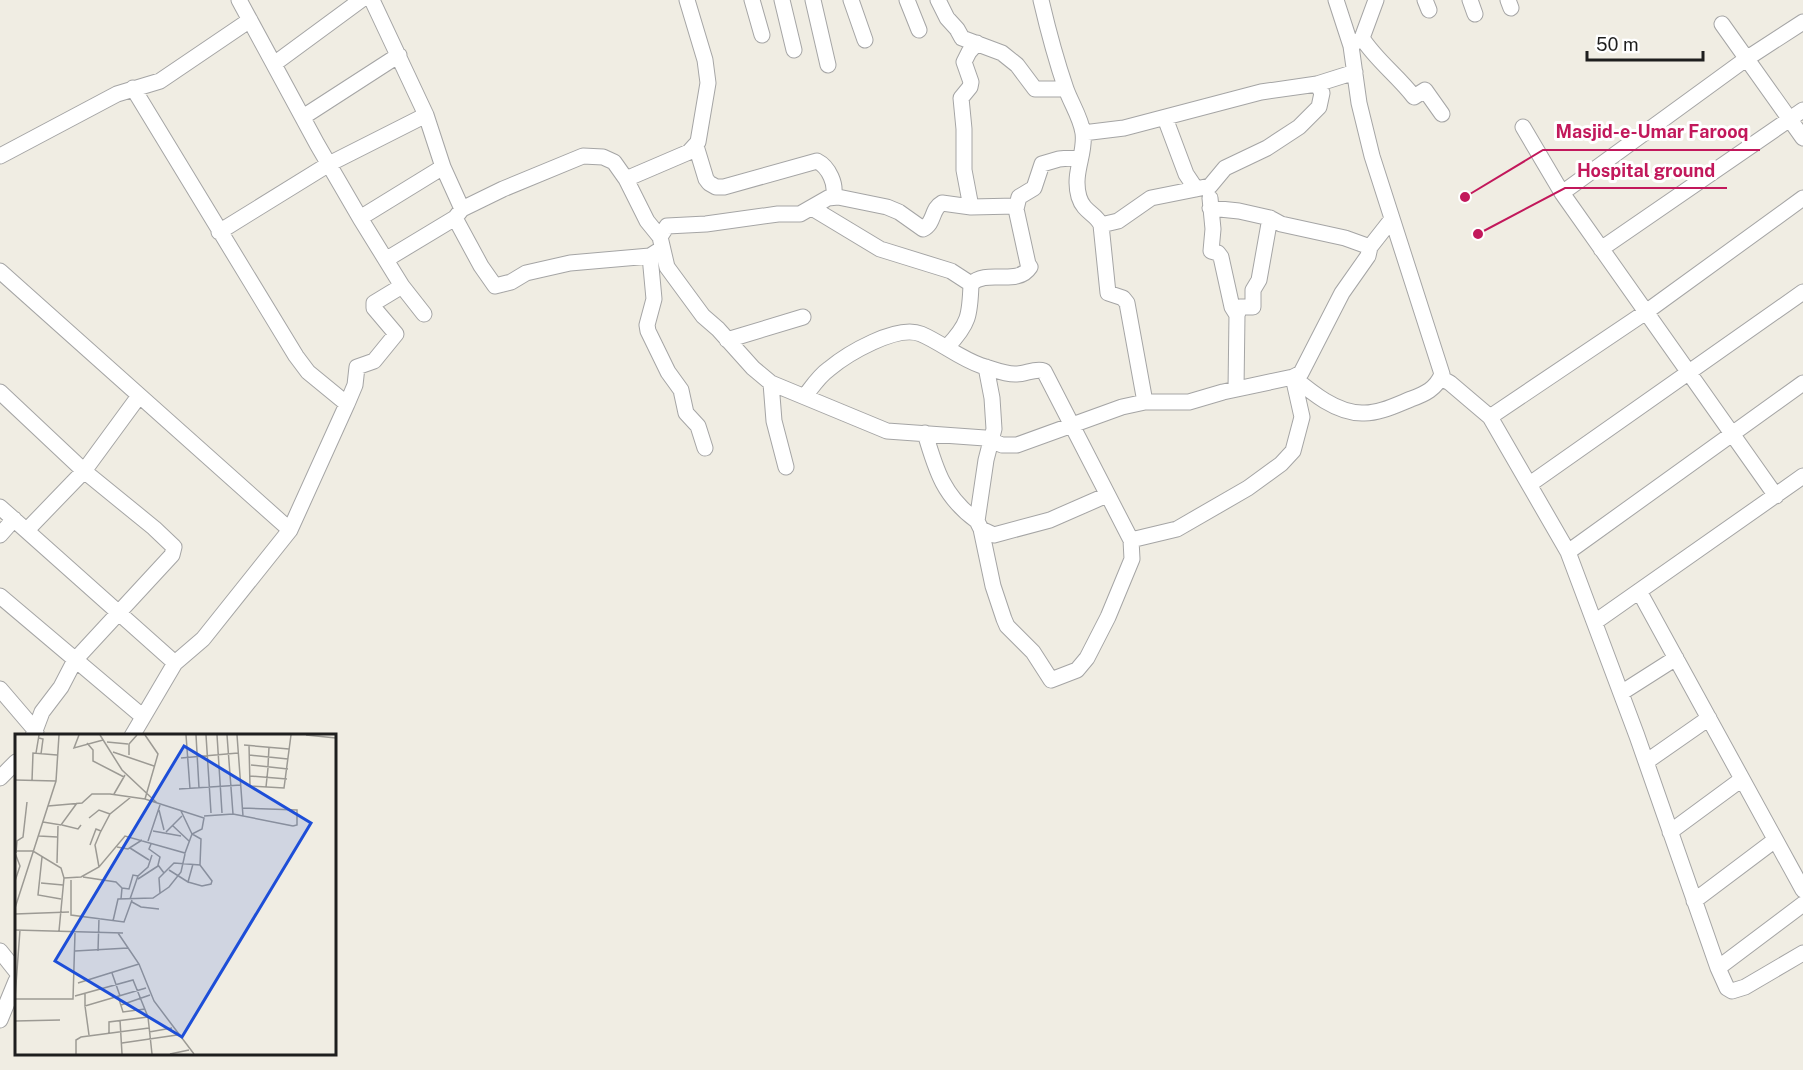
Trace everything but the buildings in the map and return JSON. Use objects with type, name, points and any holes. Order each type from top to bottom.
[{"type":"street","points":[[239,0],[360,218],[402,286],[424,314]]},
{"type":"street","points":[[274,64],[361,0]]},
{"type":"street","points":[[372,0],[426,115],[459,213],[481,266],[495,286],[511,282],[526,273],[657,247]]},
{"type":"street","points":[[687,0],[705,60],[708,83],[696,146],[706,180],[716,187],[752,180],[817,161],[822,164],[832,179],[835,190],[833,197]]},
{"type":"street","points":[[752,0],[762,35]]},
{"type":"street","points":[[782,0],[794,50]]},
{"type":"street","points":[[813,0],[828,65]]},
{"type":"street","points":[[851,0],[865,40]]},
{"type":"street","points":[[907,0],[919,30]]},
{"type":"street","points":[[938,0],[947,18],[962,38],[1002,53],[1017,65],[1035,89],[1066,89]]},
{"type":"street","points":[[1041,0],[1066,89],[1083,133],[1081,157],[1076,171],[1079,196],[1087,212],[1095,216],[1101,225],[1107,290],[1109,294],[1123,298],[1127,303],[1145,402]]},
{"type":"street","points":[[1336,0],[1356,42],[1388,66],[1414,98],[1425,90],[1442,114]]},
{"type":"street","points":[[1293,376],[1338,408],[1360,414],[1376,412],[1424,394],[1435,387],[1441,378],[1442,370],[1372,156],[1359,103],[1355,72],[1356,42],[1376,0]]},
{"type":"street","points":[[0,156],[95,105],[133,88],[160,81],[250,20]]},
{"type":"street","points":[[1562,193],[1746,59],[1803,22]]},
{"type":"street","points":[[1722,24],[1803,138]]},
{"type":"street","points":[[970,207],[964,170],[961,98],[970,87],[971,82],[964,62],[977,43]]},
{"type":"street","points":[[303,117],[399,55]]},
{"type":"street","points":[[1083,133],[1124,128],[1261,92],[1317,84],[1355,72]]},
{"type":"street","points":[[1101,225],[1118,221],[1151,198],[1203,187],[1225,168],[1267,148],[1299,127],[1319,107],[1322,93],[1317,84]]},
{"type":"street","points":[[133,88],[219,232],[302,364],[308,372],[348,404]]},
{"type":"street","points":[[1601,249],[1803,110]]},
{"type":"street","points":[[219,232],[329,164],[426,115]]},
{"type":"street","points":[[1165,118],[1186,174],[1203,187],[1210,208],[1213,229],[1211,250],[1221,257],[1232,307],[1237,315]]},
{"type":"street","points":[[1523,127],[1562,193],[1776,496]]},
{"type":"street","points":[[626,179],[664,165],[696,146]]},
{"type":"street","points":[[387,259],[459,213],[503,189],[583,156],[596,155],[614,162],[626,179],[667,267],[688,298],[753,368],[771,383],[879,428],[985,438],[1002,445],[1017,445],[1122,406],[1145,402],[1189,402],[1301,373],[1342,293],[1368,256],[1370,247],[1392,219]]},
{"type":"street","points":[[971,284],[983,277],[1020,276],[1026,272],[1030,267],[1016,206],[1021,195],[1034,188],[1042,164],[1059,159],[1081,157]]},
{"type":"street","points":[[360,218],[443,167]]},
{"type":"street","points":[[705,448],[698,426],[686,413],[681,390],[668,372],[648,331],[647,325],[654,299],[657,247],[667,226],[741,221],[778,214],[795,214],[833,197],[887,207],[899,212],[923,229],[930,224],[936,207],[942,203],[970,207],[1016,206]]},
{"type":"street","points":[[1490,417],[1646,312],[1803,198]]},
{"type":"street","points":[[812,208],[880,249],[951,271],[971,284]]},
{"type":"street","points":[[1210,208],[1239,211],[1270,218],[1281,224],[1345,238],[1370,247]]},
{"type":"street","points":[[1236,389],[1237,315],[1239,307],[1253,307],[1253,290],[1259,280],[1270,218]]},
{"type":"street","points":[[0,271],[290,530]]},
{"type":"street","points":[[947,347],[961,332],[967,320],[971,284]]},
{"type":"street","points":[[133,734],[175,663],[203,639],[290,530],[348,404],[355,386],[357,367],[374,361],[396,334],[374,308],[374,303],[402,286]]},
{"type":"street","points":[[1530,484],[1803,292]]},
{"type":"street","points":[[727,340],[803,317]]},
{"type":"street","points":[[805,396],[829,369],[849,355],[898,333],[920,334],[947,347],[966,360],[1014,375],[1044,371],[1131,540],[1132,559],[1108,617],[1087,657],[1077,670],[1057,676],[1052,680],[1033,652],[1007,626],[993,586],[979,525],[986,460],[994,422],[986,367]]},
{"type":"street","points":[[1131,540],[1177,529],[1248,488],[1286,459],[1293,451],[1302,417],[1293,376]]},
{"type":"street","points":[[1441,378],[1490,417],[1568,552],[1727,988],[1732,991],[1737,990],[1803,953]]},
{"type":"street","points":[[771,383],[774,421],[786,467]]},
{"type":"street","points":[[1568,552],[1803,383]]},
{"type":"street","points":[[0,392],[84,471],[174,547],[172,555],[75,660],[61,687],[42,712],[35,733]]},
{"type":"street","points":[[27,530],[84,471],[139,396]]},
{"type":"street","points":[[925,433],[946,490],[961,509],[994,535],[1050,520],[1107,495]]},
{"type":"street","points":[[1595,622],[1803,476]]},
{"type":"street","points":[[0,507],[175,663]]},
{"type":"street","points":[[0,535],[14,519]]},
{"type":"street","points":[[1639,591],[1803,890]]},
{"type":"street","points":[[0,596],[142,716]]},
{"type":"street","points":[[1621,693],[1676,658]]},
{"type":"street","points":[[0,689],[35,733]]},
{"type":"street","points":[[1646,762],[1709,718]]},
{"type":"street","points":[[0,778],[15,763]]},
{"type":"street","points":[[1670,832],[1742,779]]},
{"type":"street","points":[[1694,901],[1775,840]]},
{"type":"street","points":[[1718,968],[1803,904]]},
{"type":"street","points":[[0,951],[15,970]]},
{"type":"street","points":[[0,1020],[15,983]]},
{"type":"place","name":"Masjid-e-Umar Farooq","points":[[1465,197]]},
{"type":"place","name":"Hospital ground","points":[[1478,234]]}]
